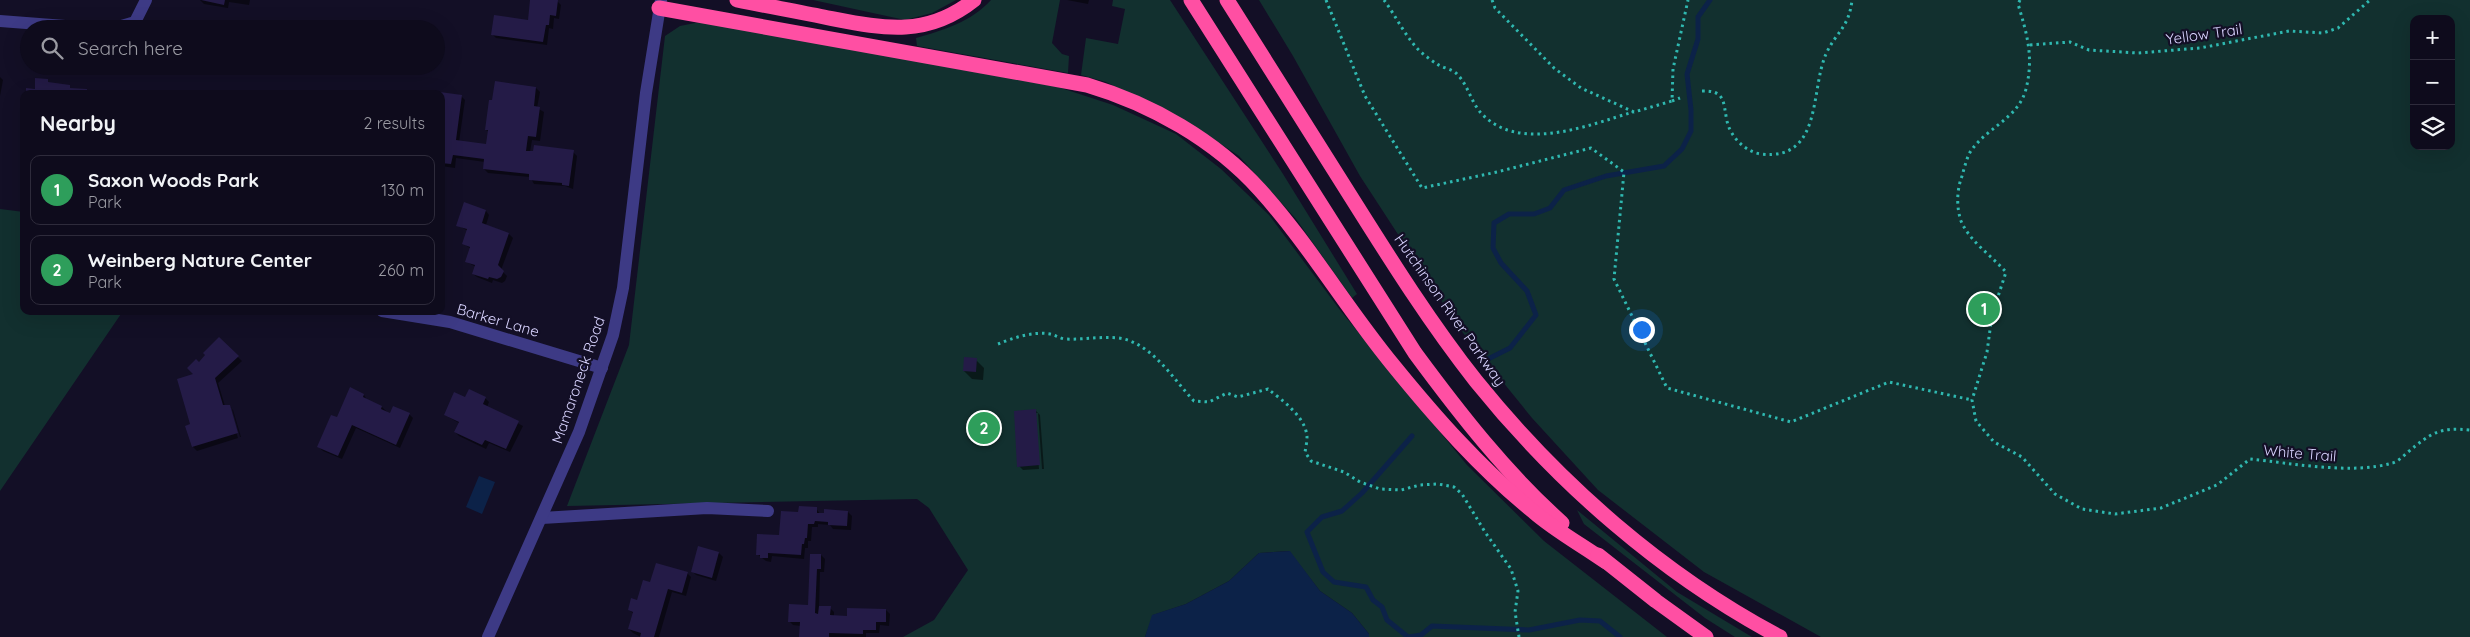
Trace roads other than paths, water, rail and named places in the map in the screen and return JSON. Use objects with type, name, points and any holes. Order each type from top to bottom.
[{"type":"highway","points":[[737,0],[872,26],[901,29],[943,20],[974,0]]},
{"type":"highway","points":[[1191,0],[1398,327],[1452,404],[1514,476],[1606,562]]},
{"type":"highway","name":"Hutchinson River Parkway","points":[[1227,0],[1402,278],[1476,380],[1516,427],[1582,495],[1655,555],[1707,592],[1780,637]]},
{"type":"highway","points":[[1234,0],[1252,40]]},
{"type":"highway","points":[[660,4],[1087,85],[1131,101],[1190,132],[1244,173],[1287,221],[1386,356],[1472,456],[1535,514],[1606,562],[1706,637]]},
{"type":"street","points":[[136,20],[146,0]]},
{"type":"street","name":"Mamaroneck Road","points":[[488,637],[579,432],[613,335],[623,288],[639,149],[660,4]]},
{"type":"street","points":[[0,22],[20,23]]},
{"type":"street","name":"Barker Lane","points":[[407,315],[450,322],[602,368]]},
{"type":"street","points":[[542,518],[707,508],[768,511]]},
{"type":"water","points":[[479,476],[495,482],[482,514],[466,507]]},
{"type":"water","points":[[1290,551],[1320,591],[1352,613],[1369,634],[1369,637],[1145,637],[1152,615],[1186,604],[1229,581],[1259,553]]},
{"type":"waterway","points":[[1490,358],[1510,348],[1536,315],[1527,291],[1501,263],[1493,248],[1494,223],[1509,214],[1534,214],[1550,208],[1564,190],[1606,176],[1664,166],[1682,149],[1691,131],[1687,74],[1698,39],[1698,17],[1710,0]]},
{"type":"waterway","points":[[1408,637],[1387,620],[1382,607],[1373,600],[1366,587],[1334,582],[1323,572],[1307,532],[1322,517],[1342,511],[1362,493],[1412,436]]},
{"type":"waterway","points":[[1409,637],[1421,635],[1432,626],[1529,630],[1580,620],[1600,621],[1620,637]]},
{"type":"place","name":"Saxon Woods Park","points":[[1984,309]]},
{"type":"place","name":"Weinberg Nature Center","points":[[984,428]]}]
